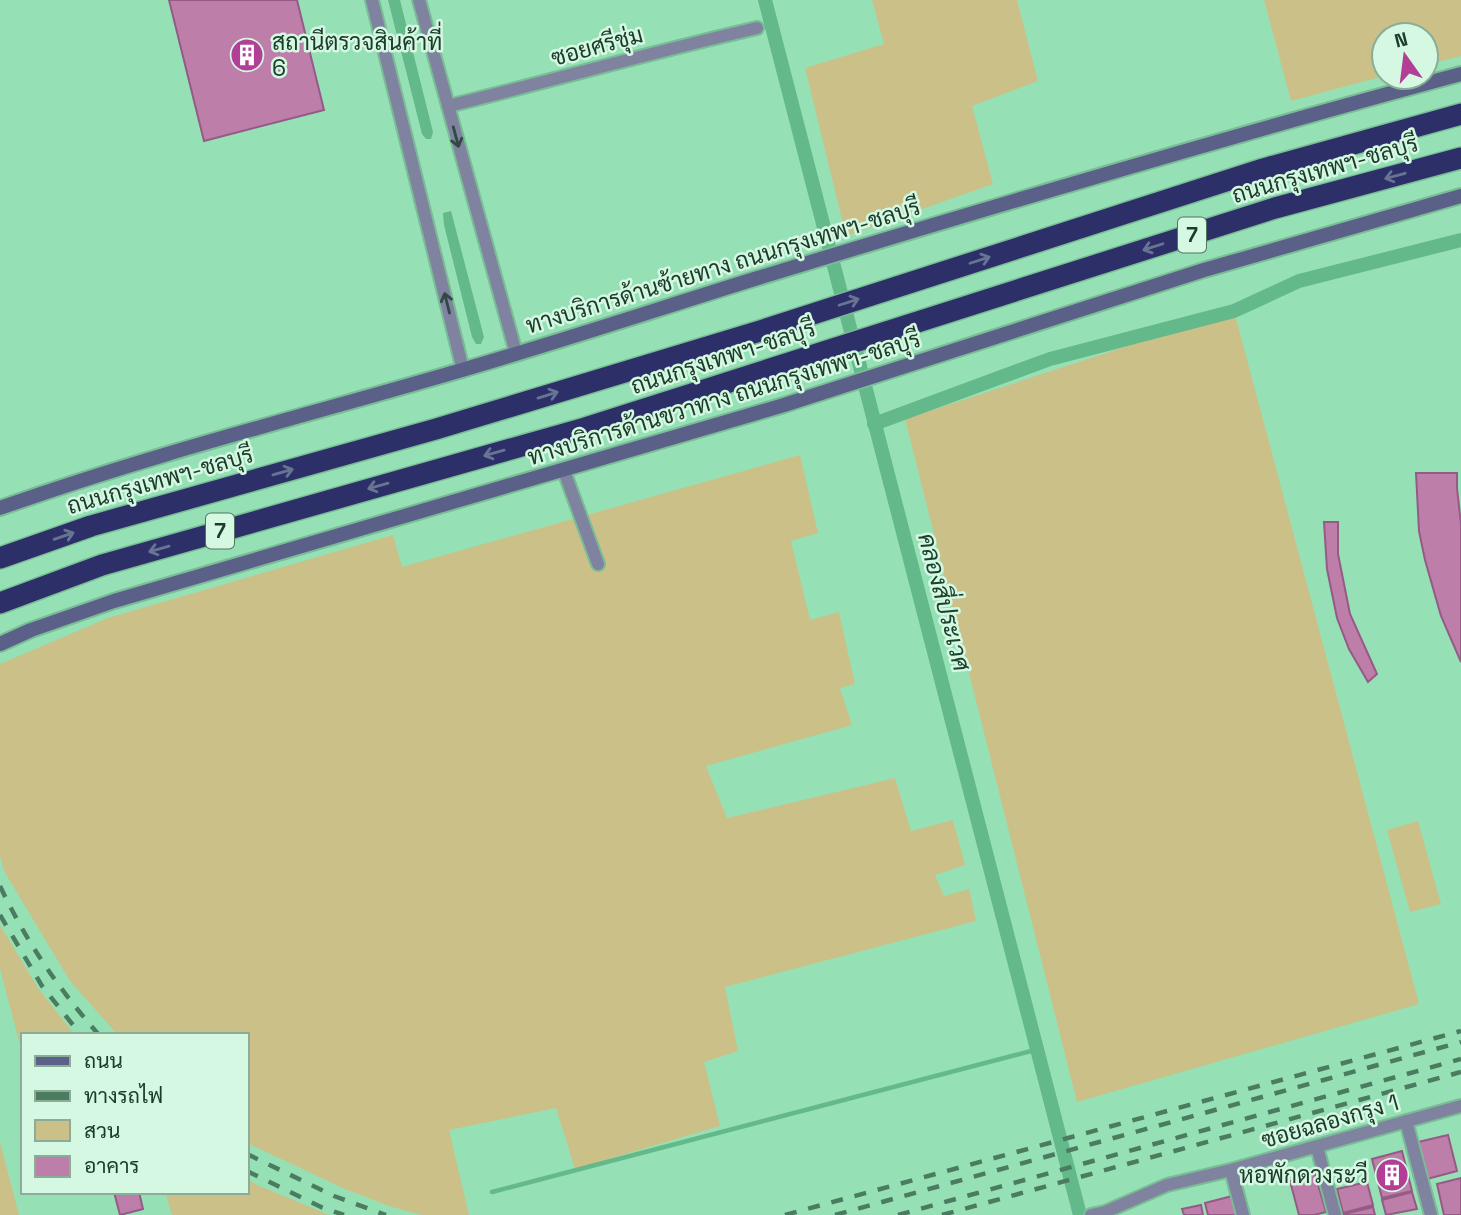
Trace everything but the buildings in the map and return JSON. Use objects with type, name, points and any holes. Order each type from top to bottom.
[{"type":"highway","name":"ถนนกรุงเทพฯ-ชลบุรี","points":[[0,558],[91,526],[436,429],[760,331],[1263,169],[1461,114]]},
{"type":"highway","name":"ถนนกรุงเทพฯ-ชลบุรี","points":[[0,603],[102,565],[585,428],[1275,208],[1461,158]]},
{"type":"main road","name":"ทางบริการด้านซ้ายทาง ถนนกรุงเทพฯ-ชลบุรี","points":[[0,508],[77,480],[304,413],[463,370],[751,280],[1270,125],[1461,74]]},
{"type":"main road","name":"ทางบริการด้านขวาทาง ถนนกรุงเทพฯ-ชลบุรี","points":[[0,644],[31,630],[114,601],[784,405],[1217,267],[1461,196]]},
{"type":"street","points":[[372,0],[463,370]]},
{"type":"street","points":[[419,0],[516,353]]},
{"type":"street","name":"ซอยศรีชุ่ม","points":[[448,106],[757,28]]},
{"type":"street","points":[[564,471],[598,564]]},
{"type":"street","name":"ซอยฉลองกรุง 1","points":[[1091,1215],[1105,1212],[1167,1185],[1317,1147],[1461,1106]]},
{"type":"street","points":[[1406,1121],[1431,1215]]},
{"type":"street","points":[[1317,1147],[1335,1215]]},
{"type":"street","points":[[1231,1170],[1243,1215]]},
{"type":"green space","points":[[872,0],[1017,0],[1038,81],[972,106],[993,184],[846,236],[805,68],[884,44]]},
{"type":"green space","points":[[1264,0],[1461,0],[1461,56],[1440,61],[1440,21],[1370,21],[1370,80],[1291,101]]},
{"type":"green space","points":[[1234,311],[1419,1004],[1077,1102],[905,419]]},
{"type":"green space","points":[[800,455],[818,533],[791,541],[810,620],[839,612],[855,684],[840,688],[852,725],[706,766],[727,818],[895,778],[911,831],[953,820],[965,865],[935,875],[944,896],[969,889],[976,921],[725,987],[738,1051],[704,1062],[720,1126],[575,1169],[556,1108],[449,1130],[469,1215],[421,1215],[389,1206],[345,1189],[248,1143],[248,1033],[116,1033],[70,981],[4,871],[0,857],[0,664],[108,618],[393,535],[402,567]]},
{"type":"green space","points":[[1418,821],[1441,904],[1410,912],[1387,830]]},
{"type":"green space","points":[[0,925],[38,988],[73,1033],[21,1033],[21,1048],[0,969]]},
{"type":"green space","points":[[0,1142],[19,1215],[0,1215]]},
{"type":"green space","points":[[248,1180],[329,1215],[172,1215],[166,1194],[248,1194]]},
{"type":"shaded area","points":[[388,0],[400,0],[433,132],[431,139],[426,139],[422,134]]},
{"type":"shaded area","points":[[451,211],[484,337],[481,344],[476,344],[472,337],[444,225],[443,213]]},
{"type":"waterway","name":"คลองสี่ประเวศ","points":[[765,0],[1080,1215]]},
{"type":"waterway","points":[[874,424],[1050,359],[1234,311],[1299,281],[1461,240]]},
{"type":"waterway","points":[[492,1192],[1035,1050]]},
{"type":"railway","points":[[0,886],[44,964],[97,1033]]},
{"type":"railway","points":[[0,915],[42,986],[79,1033]]},
{"type":"railway","points":[[785,1215],[1461,1031]]},
{"type":"railway","points":[[835,1215],[1461,1042]]},
{"type":"railway","points":[[898,1215],[1461,1059]]},
{"type":"railway","points":[[942,1215],[1461,1072]]},
{"type":"railway","points":[[248,1154],[334,1196],[386,1215]]},
{"type":"railway","points":[[248,1171],[321,1207],[344,1215]]},
{"type":"place","name":"สถานีตรวจสินค้าที่ 6","points":[[247,55]]},
{"type":"place","name":"หอพักดวงระวี","points":[[1392,1175]]}]
